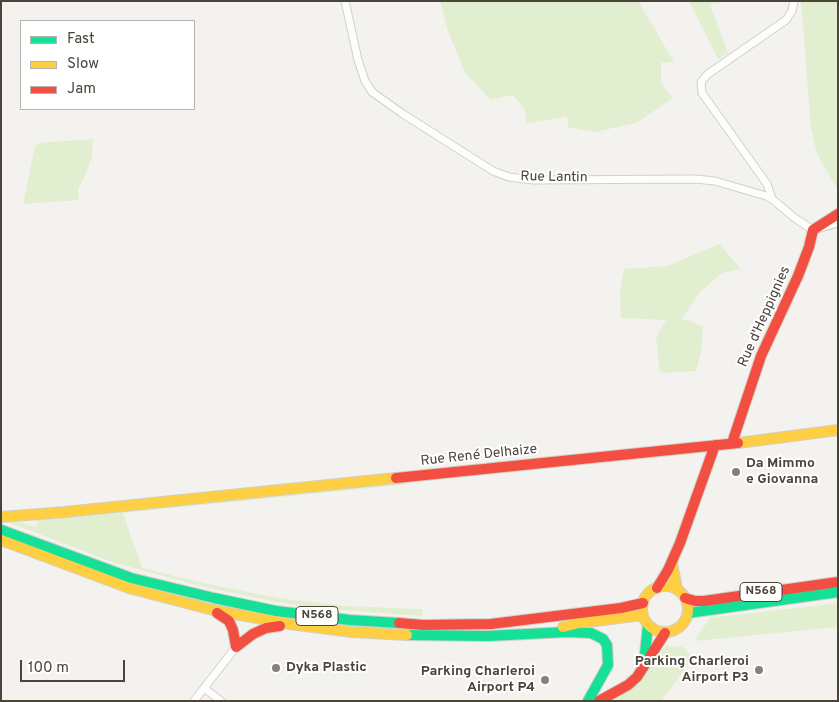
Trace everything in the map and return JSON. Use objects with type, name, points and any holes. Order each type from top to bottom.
[{"type":"main road","points":[[813,230],[838,214]]},
{"type":"main road","name":"Rue d'Heppignies","points":[[732,443],[761,356],[798,276],[813,230]]},
{"type":"main road","name":"Rue René Delhaize","points":[[1,517],[715,445],[838,430]]},
{"type":"main road","points":[[657,588],[672,560],[715,445]]},
{"type":"main road","name":"N568","points":[[1,530],[131,578],[276,611],[350,620],[422,625],[491,624],[621,608],[643,603]]},
{"type":"main road","name":"N568","points":[[1,540],[129,588],[213,610],[290,624],[352,632],[419,636],[531,634],[579,623],[643,615]]},
{"type":"main road","points":[[672,560],[672,573],[677,589],[685,598],[688,612],[683,624],[676,630],[665,633],[648,625],[643,615],[643,603],[646,596],[657,588],[665,586],[677,589]]},
{"type":"main road","name":"N568","points":[[685,598],[704,601],[838,582]]},
{"type":"main road","name":"N568","points":[[688,612],[838,592]]},
{"type":"main road","points":[[213,610],[229,621],[233,630],[236,647],[253,634],[266,628],[290,624]]},
{"type":"main road","points":[[643,668],[648,625]]},
{"type":"main road","points":[[531,634],[589,632],[603,639],[608,650],[608,665],[588,701]]},
{"type":"main road","points":[[599,701],[628,685],[643,668],[665,633]]},
{"type":"street","name":"Rue Lantin","points":[[345,1],[358,60],[365,81],[372,92],[395,109],[493,171],[510,177],[533,180],[695,179],[734,186],[772,199],[813,230]]},
{"type":"street","points":[[772,199],[767,184],[702,93],[701,82],[708,74],[786,20],[792,11],[794,1]]},
{"type":"street","points":[[813,230],[838,224]]},
{"type":"street","points":[[194,701],[236,647]]},
{"type":"street","points":[[204,688],[221,701]]},
{"type":"green space","points":[[440,1],[638,1],[674,62],[661,63],[661,83],[673,98],[636,123],[595,132],[568,127],[567,117],[527,123],[524,108],[513,95],[491,100],[465,73],[448,31]]},
{"type":"green space","points":[[689,1],[730,1],[710,4],[728,53],[718,59]]},
{"type":"green space","points":[[801,1],[838,1],[838,190],[817,154],[811,128]]},
{"type":"green space","points":[[93,139],[92,156],[78,189],[79,200],[23,204],[35,146],[39,143]]},
{"type":"green space","points":[[719,244],[741,269],[722,273],[700,292],[682,319],[703,327],[701,352],[696,371],[660,373],[656,338],[666,320],[621,318],[620,290],[624,269],[668,266]]},
{"type":"green space","points":[[408,479],[409,484],[123,513],[142,568],[202,583],[278,598],[345,606],[422,609],[422,616],[317,608],[204,587],[115,563],[5,521],[10,519],[36,527],[38,518]]},
{"type":"green space","points":[[838,603],[838,627],[694,641],[710,618]]},
{"type":"green space","points":[[666,646],[683,647],[693,658],[661,701],[612,701]]},
{"type":"traffic: fast","points":[[1,530],[131,578],[214,598],[276,611],[350,620],[399,623]]},
{"type":"traffic: fast","points":[[688,613],[838,592]]},
{"type":"traffic: fast","points":[[644,663],[648,625]]},
{"type":"traffic: fast","points":[[407,635],[488,636],[567,632],[591,633],[603,639],[607,645],[608,665],[588,701]]},
{"type":"traffic: slow","points":[[738,443],[838,430]]},
{"type":"traffic: slow","points":[[1,517],[396,478]]},
{"type":"traffic: slow","points":[[1,540],[129,588],[213,610],[290,624],[352,632],[407,635]]},
{"type":"traffic: slow","points":[[672,563],[677,589]]},
{"type":"traffic: slow","points":[[665,586],[678,590],[684,596],[688,609],[684,622],[678,628],[665,632],[652,628],[646,622],[642,609],[646,596],[652,590],[665,586]]},
{"type":"traffic: slow","points":[[563,627],[579,623],[643,615]]},
{"type":"traffic: jam","points":[[732,443],[761,356],[798,276],[813,230],[838,214]]},
{"type":"traffic: jam","points":[[396,478],[738,443]]},
{"type":"traffic: jam","points":[[657,588],[668,570],[680,543],[715,445]]},
{"type":"traffic: jam","points":[[685,598],[704,601],[838,582]]},
{"type":"traffic: jam","points":[[399,623],[423,625],[491,624],[621,608],[643,603]]},
{"type":"traffic: jam","points":[[217,613],[229,621],[233,630],[236,647],[253,634],[266,628],[280,626]]},
{"type":"traffic: jam","points":[[599,701],[628,685],[637,677],[665,633]]},
{"type":"place","name":"Da Mimmo e Giovanna","points":[[736,472]]},
{"type":"place","name":"Dyka Plastic","points":[[276,668]]},
{"type":"place","name":"Parking Charleroi Airport P3","points":[[759,670]]},
{"type":"place","name":"Parking Charleroi Airport P4","points":[[545,680]]}]
